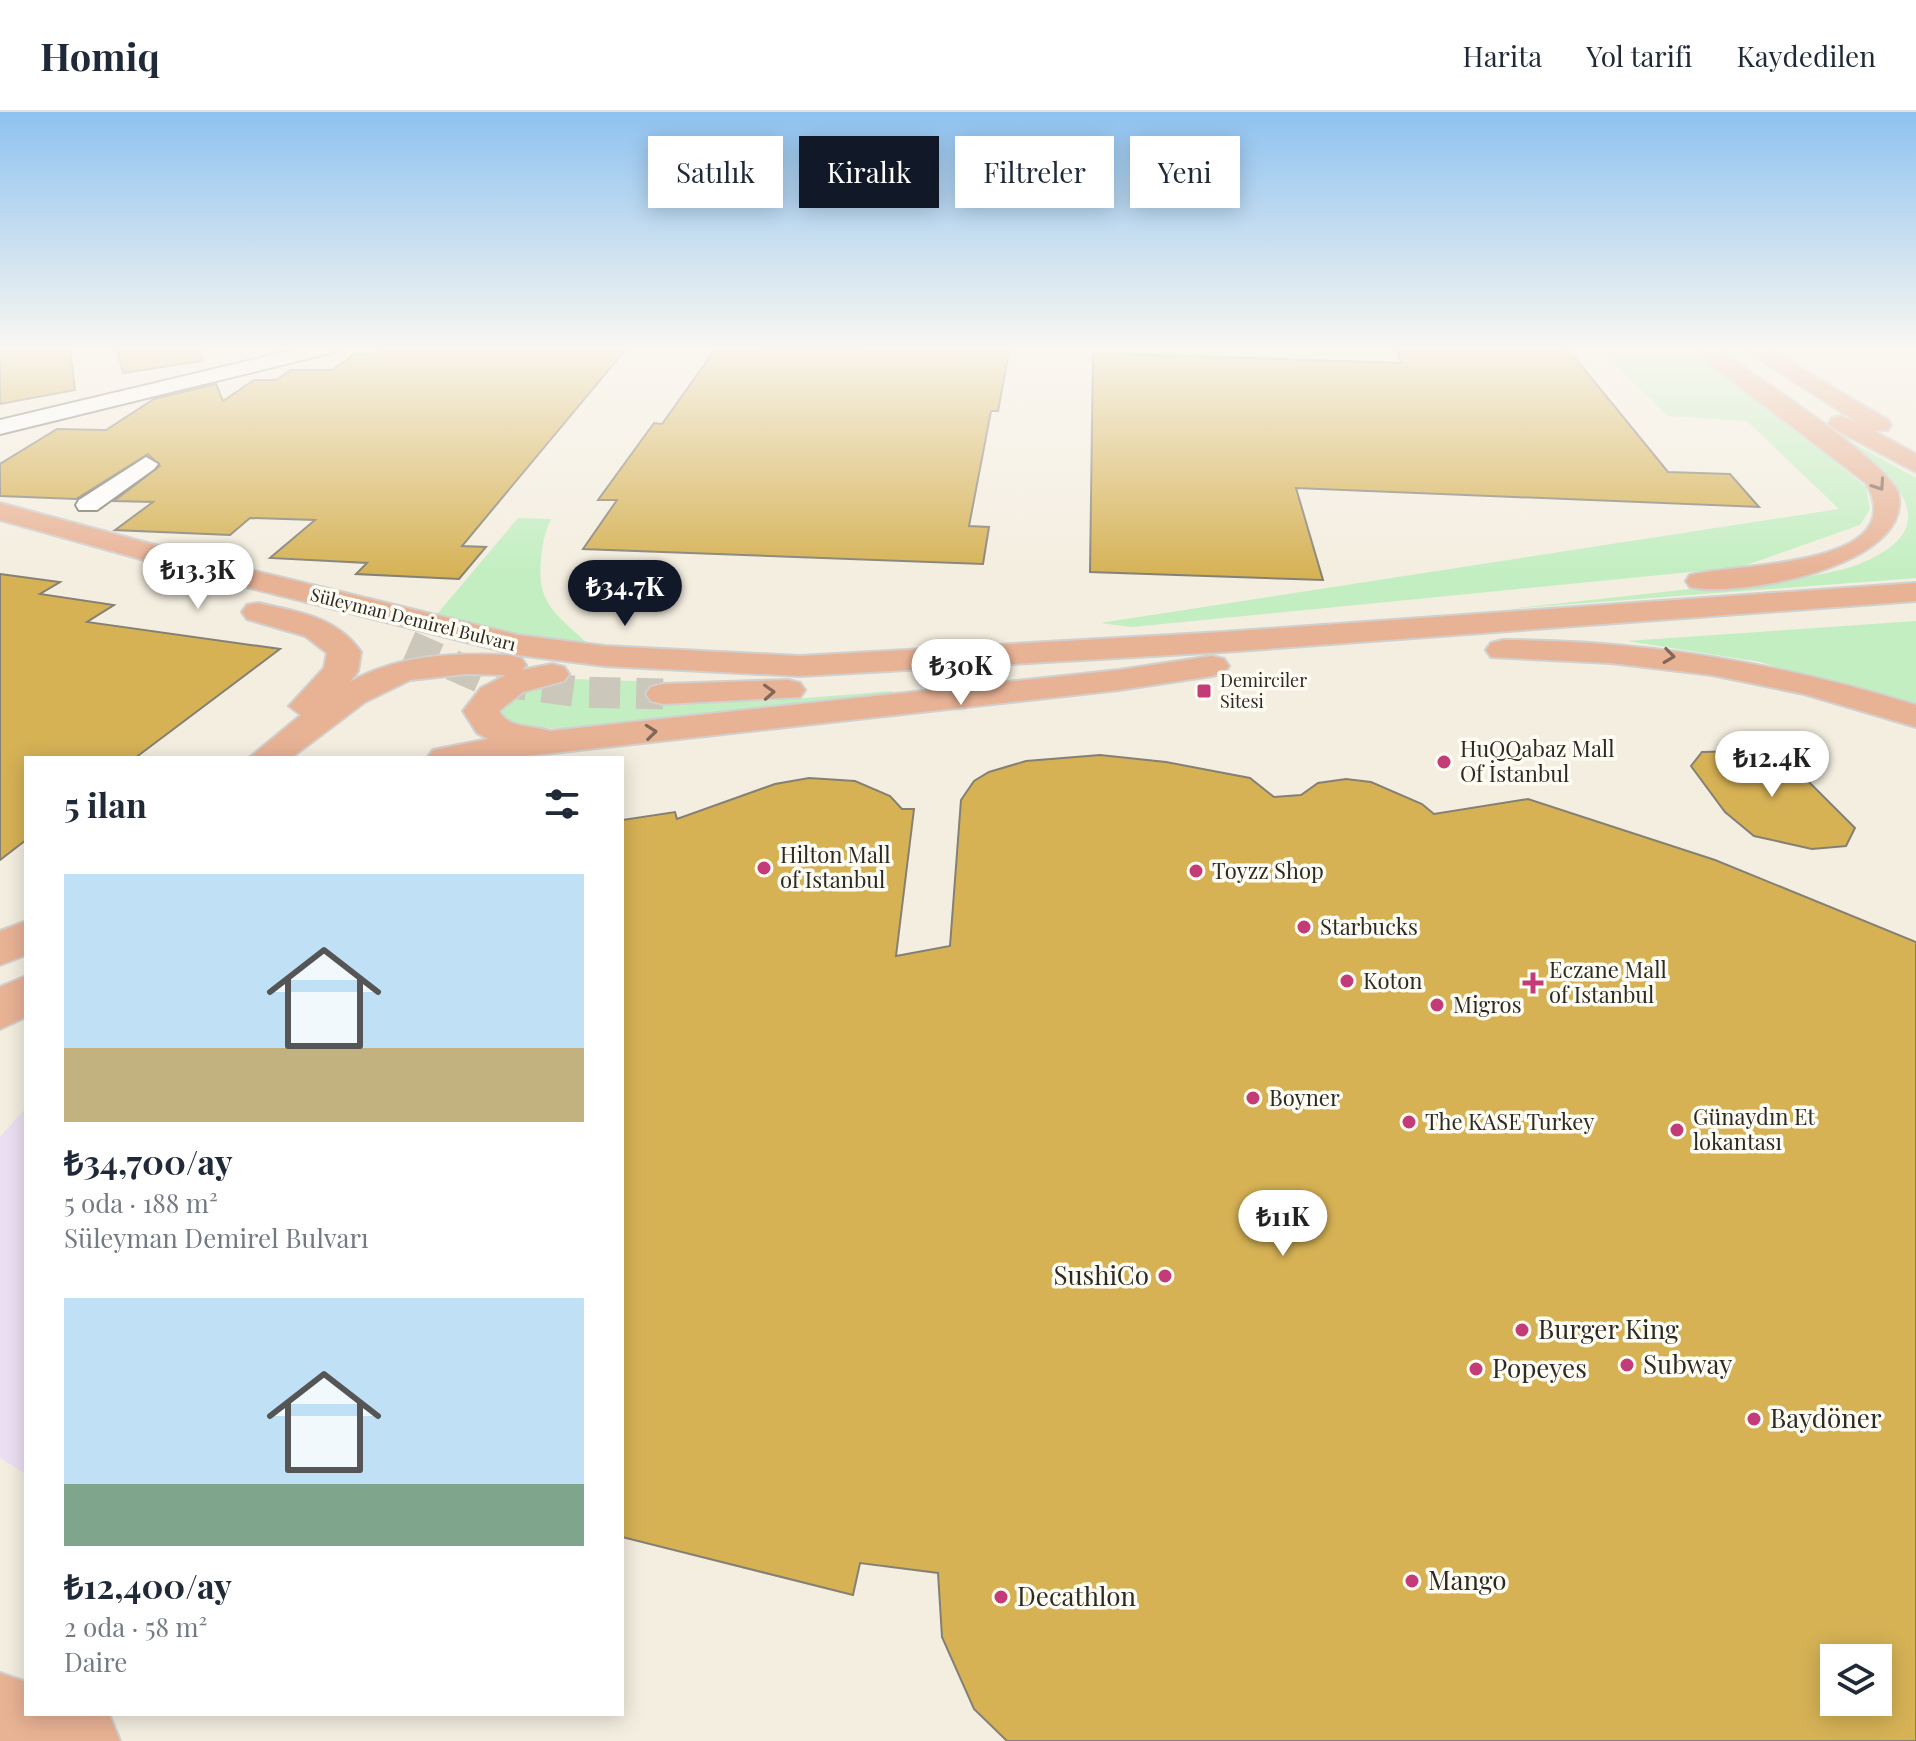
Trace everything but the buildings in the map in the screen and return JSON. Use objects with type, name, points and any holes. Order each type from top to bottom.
[{"type":"main road","points":[[1123,646],[1766,574],[1840,558],[1875,541],[1885,529],[1890,507],[1877,478],[1805,424]]},
{"type":"main road","points":[[1848,424],[1916,464]]},
{"type":"main road","points":[[1879,424],[1916,446]]},
{"type":"main road","name":"Süleyman Demirel Bulvarı","points":[[0,511],[443,629],[553,651],[800,666],[1123,646]]},
{"type":"main road","points":[[0,534],[108,573],[310,626],[337,640],[344,652],[341,671],[301,710],[271,756]]},
{"type":"main road","name":"Süleyman Demirel Bulvarı","points":[[0,534],[299,610],[419,655]]},
{"type":"main road","points":[[1123,646],[1223,642],[1916,592]]},
{"type":"main road","points":[[663,694],[759,692],[1916,609]]},
{"type":"main road","points":[[271,756],[360,687],[419,655],[445,645],[447,634],[443,629]]},
{"type":"main road","points":[[457,756],[512,746],[1130,679],[1255,656],[1333,659],[1508,650],[1629,652],[1761,672],[1916,716]]},
{"type":"main road","points":[[312,756],[419,655],[582,669],[703,671],[800,666]]},
{"type":"main road","points":[[574,741],[496,730],[487,726],[481,711],[486,701],[521,681],[582,669]]},
{"type":"main road","points":[[0,950],[24,937]]},
{"type":"main road","points":[[0,1012],[24,994]]},
{"type":"main road","points":[[0,1710],[82,1741]]},
{"type":"street","points":[[88,505],[146,464]]},
{"type":"shaded area","points":[[24,1110],[24,1473],[0,1458],[0,1137]]},
{"type":"green space","points":[[1750,424],[1788,424],[1866,487],[1870,509],[1860,525],[1741,567],[1132,627],[1100,623],[1839,509]]},
{"type":"green space","points":[[1819,424],[1916,478],[1916,578],[1509,609],[1813,576],[1874,557],[1901,537],[1908,519],[1906,504],[1888,476]]},
{"type":"green space","points":[[518,518],[551,519],[542,551],[542,589],[552,609],[588,644],[517,636],[432,620]]},
{"type":"green space","points":[[1916,621],[1916,708],[1760,662],[1627,641]]},
{"type":"green space","points":[[572,679],[667,682],[662,701],[769,701],[892,691],[895,697],[561,729],[515,725],[499,712],[511,697],[520,692],[541,684]]},
{"type":"tunnel","points":[[409,646],[484,679],[580,692],[663,694]]},
{"type":"place","name":"Demirciler Sitesi","points":[[1204,691]]},
{"type":"place","name":"HuQQabaz Mall Of İstanbul","points":[[1444,762]]},
{"type":"place","name":"Hilton Mall of Istanbul","points":[[764,868]]},
{"type":"place","name":"Toyzz Shop","points":[[1196,871]]},
{"type":"place","name":"Starbucks","points":[[1304,927]]},
{"type":"place","name":"Koton","points":[[1347,981]]},
{"type":"place","name":"Eczane Mall of Istanbul","points":[[1533,983]]},
{"type":"place","name":"Migros","points":[[1437,1005]]},
{"type":"place","name":"Boyner","points":[[1253,1098]]},
{"type":"place","name":"The KASE Turkey","points":[[1409,1122]]},
{"type":"place","name":"Günaydın Et lokantası","points":[[1677,1130]]},
{"type":"place","name":"SushiCo","points":[[1165,1276]]},
{"type":"place","name":"Burger King","points":[[1522,1330]]},
{"type":"place","name":"Subway","points":[[1627,1365]]},
{"type":"place","name":"Popeyes","points":[[1476,1369]]},
{"type":"place","name":"Baydöner","points":[[1754,1419]]},
{"type":"place","name":"Mango","points":[[1412,1581]]},
{"type":"place","name":"Decathlon","points":[[1001,1597]]}]
